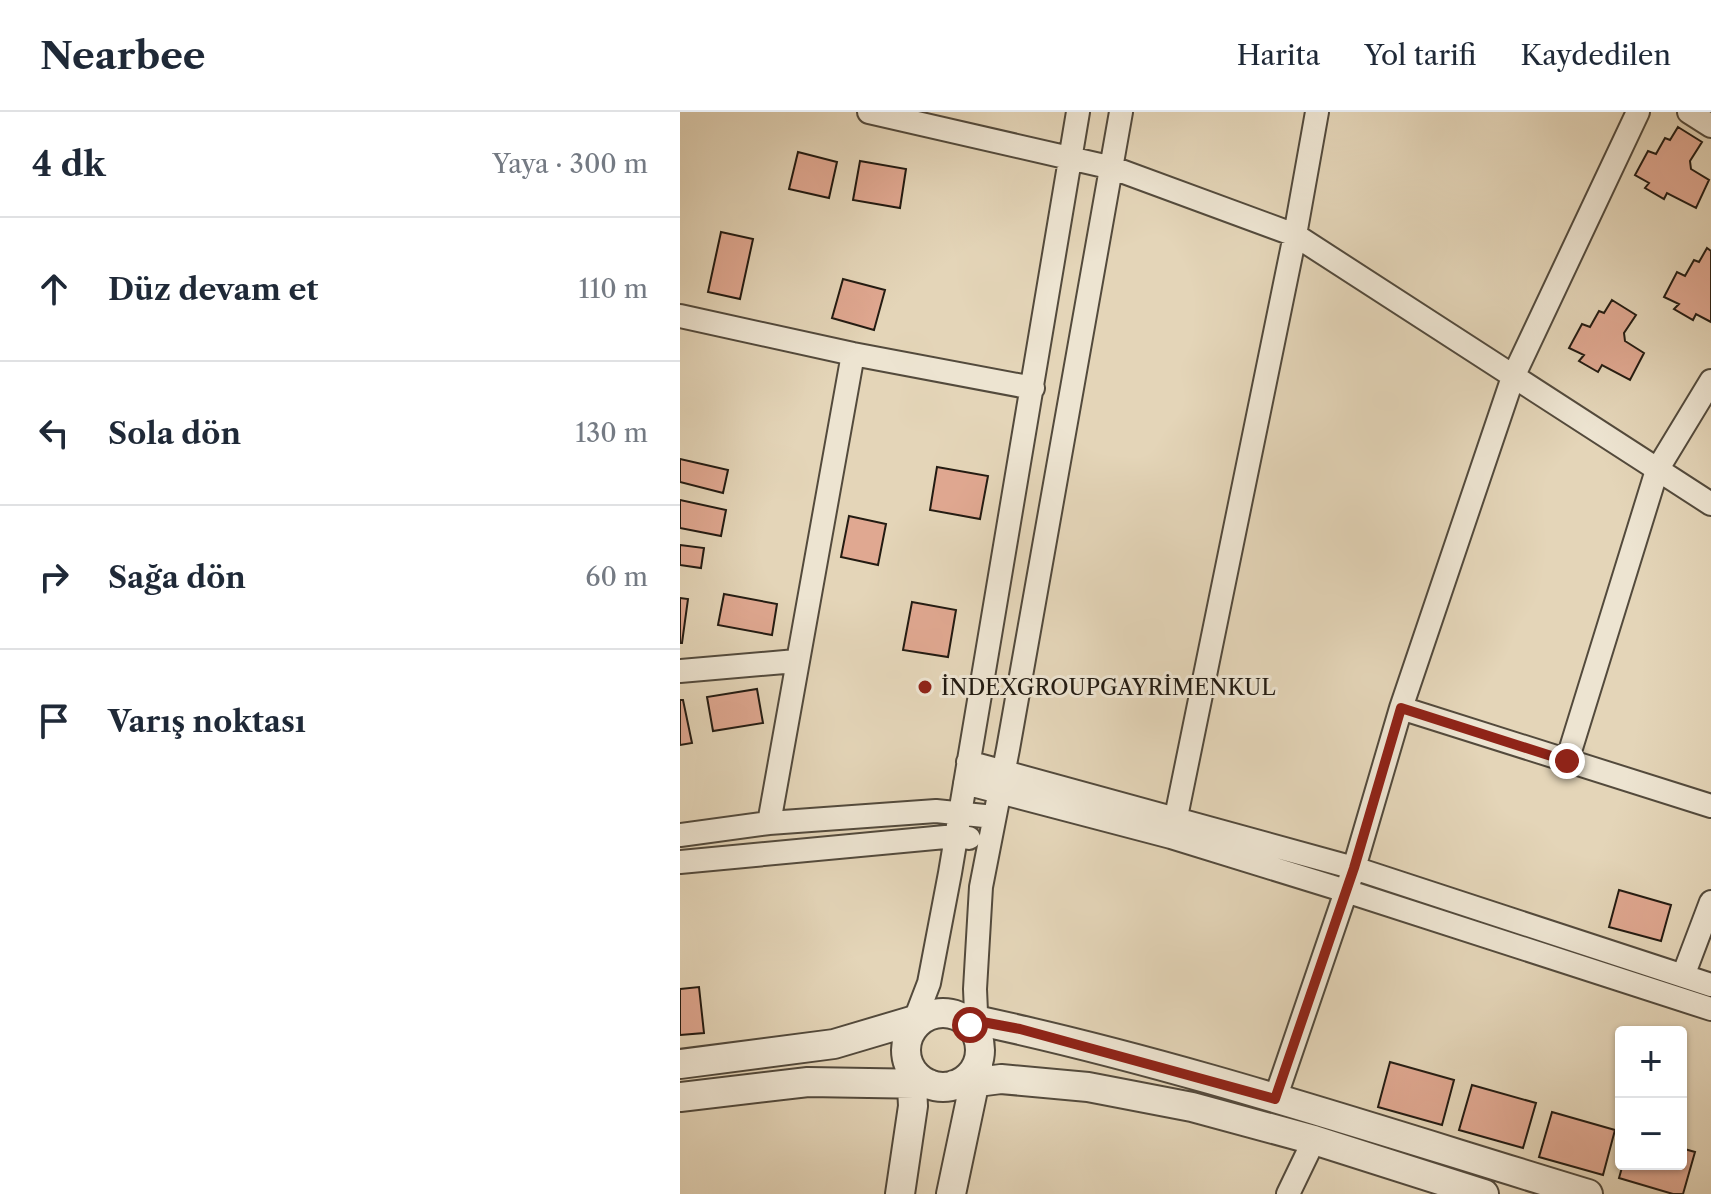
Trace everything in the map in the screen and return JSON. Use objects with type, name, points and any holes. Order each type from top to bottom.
[{"type":"street","points":[[869,112],[1113,168],[1295,235],[1711,504]]},
{"type":"street","points":[[1078,112],[929,983],[906,1046],[1001,1079],[1088,1087],[1192,1107],[1314,1140],[1484,1194]]},
{"type":"street","points":[[951,1194],[953,1060],[975,989],[981,887],[1121,112]]},
{"type":"street","points":[[1176,817],[1295,235],[1317,112]]},
{"type":"street","points":[[1275,1099],[1354,868],[1401,708],[1513,377],[1638,112]]},
{"type":"street","points":[[1689,112],[1711,126]]},
{"type":"street","points":[[680,316],[853,354],[1033,388]]},
{"type":"street","points":[[769,823],[853,354]]},
{"type":"street","points":[[1567,761],[1657,470],[1711,381]]},
{"type":"street","points":[[680,671],[796,661]]},
{"type":"street","points":[[1401,708],[1711,806]]},
{"type":"street","points":[[966,772],[1176,817],[1354,868],[1711,985]]},
{"type":"street","points":[[1001,781],[1711,1009]]},
{"type":"street","points":[[680,835],[769,823],[936,811],[990,842]]},
{"type":"street","points":[[680,862],[994,817]]},
{"type":"street","points":[[1683,976],[1711,902]]},
{"type":"street","points":[[680,1064],[834,1044],[916,1024],[937,1013],[953,1060]]},
{"type":"street","points":[[680,1097],[953,1060],[1020,1029],[1275,1099],[1588,1194]]},
{"type":"street","points":[[900,1194],[913,1106],[953,1060]]},
{"type":"street","points":[[1288,1194],[1314,1140]]},
{"type":"building","points":[[1678,127],[1702,142],[1690,161],[1691,169],[1709,180],[1696,208],[1667,193],[1664,199],[1645,188],[1649,183],[1635,175],[1648,151],[1656,154],[1665,138],[1670,140]]},
{"type":"building","points":[[798,152],[837,162],[829,198],[789,189]]},
{"type":"building","points":[[860,161],[906,169],[900,208],[853,200]]},
{"type":"building","points":[[721,232],[753,239],[740,299],[708,292]]},
{"type":"building","points":[[1707,248],[1711,251],[1711,322],[1696,314],[1693,320],[1674,309],[1679,304],[1664,297],[1677,272],[1685,276],[1694,260],[1699,262]]},
{"type":"building","points":[[843,279],[885,290],[874,330],[832,318]]},
{"type":"building","points":[[1612,300],[1636,315],[1624,333],[1625,341],[1644,353],[1630,380],[1602,365],[1598,372],[1579,361],[1584,355],[1569,348],[1582,324],[1590,327],[1599,311],[1604,313]]},
{"type":"building","points":[[680,459],[728,470],[723,493],[680,482]]},
{"type":"building","points":[[937,467],[988,476],[980,519],[930,510]]},
{"type":"building","points":[[680,500],[726,510],[721,536],[680,528]]},
{"type":"building","points":[[849,516],[886,524],[878,565],[841,557]]},
{"type":"building","points":[[680,545],[704,548],[701,568],[680,565]]},
{"type":"building","points":[[724,594],[777,604],[772,635],[718,625]]},
{"type":"building","points":[[680,598],[688,599],[682,643],[680,643]]},
{"type":"building","points":[[912,602],[956,610],[948,657],[903,650]]},
{"type":"building","points":[[757,689],[763,723],[713,731],[707,697]]},
{"type":"building","points":[[680,700],[683,700],[692,743],[680,745]]},
{"type":"building","points":[[1619,890],[1671,905],[1661,941],[1609,927]]},
{"type":"building","points":[[699,987],[704,1033],[680,1035],[680,989]]},
{"type":"building","points":[[1390,1062],[1454,1080],[1442,1125],[1378,1107]]},
{"type":"building","points":[[1472,1085],[1536,1103],[1523,1148],[1459,1130]]},
{"type":"building","points":[[1552,1112],[1615,1130],[1603,1175],[1539,1157]]},
{"type":"building","points":[[1687,1150],[1695,1152],[1683,1194],[1673,1194],[1619,1178],[1621,1170],[1687,1170]]},
{"type":"place","name":"İNDEXGROUPGAYRİMENKUL","points":[[925,687]]},
{"type":"route","points":[[970,1025],[977,1035],[977,1021],[1020,1029],[1275,1099],[1354,868],[1401,708],[1567,761]]}]
